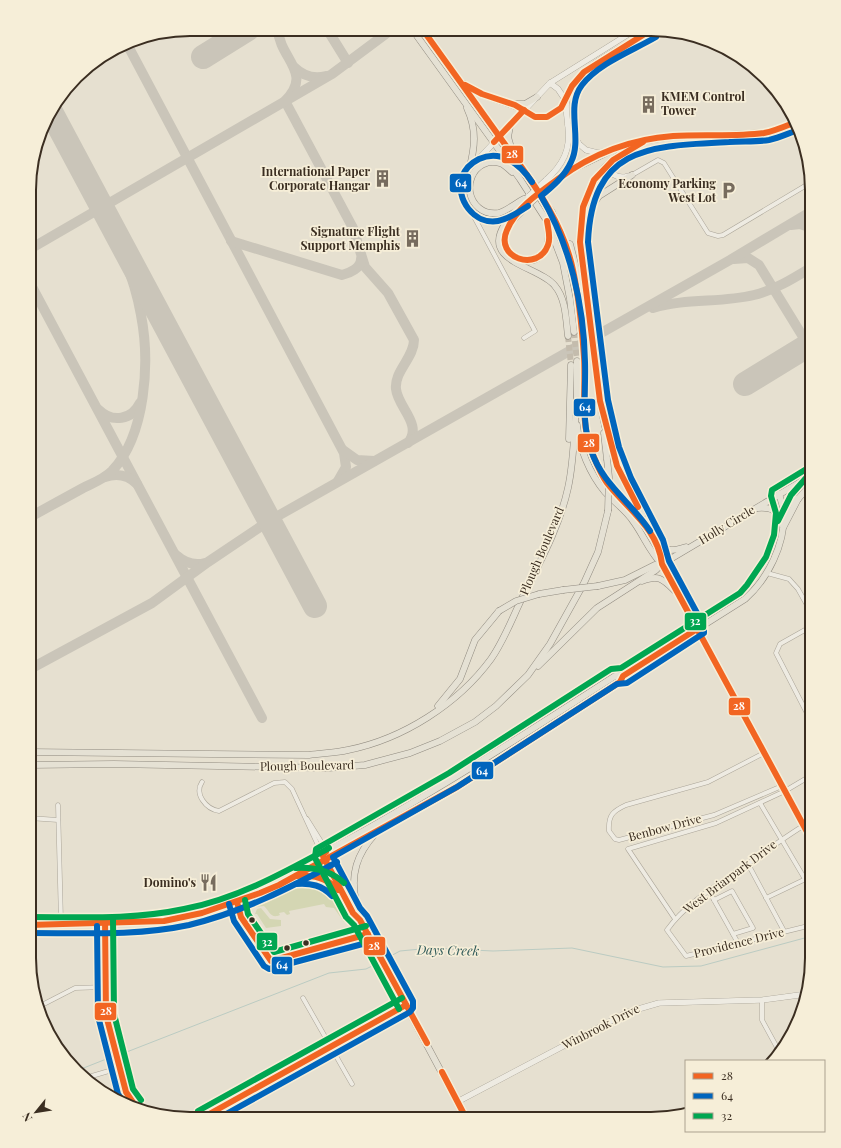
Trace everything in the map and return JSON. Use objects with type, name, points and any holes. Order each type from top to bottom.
[{"type":"main road","points":[[417,36],[494,142],[547,221],[563,263],[577,331],[573,270],[566,244],[552,212]]},
{"type":"main road","points":[[428,36],[552,212],[566,235],[573,252],[582,290],[587,324]]},
{"type":"main road","points":[[459,81],[485,97],[511,104],[524,110]]},
{"type":"main road","points":[[460,94],[473,123],[475,139],[469,170]]},
{"type":"main road","points":[[511,104],[525,104],[537,97]]},
{"type":"main road","points":[[510,126],[508,137],[513,156]]},
{"type":"main road","points":[[547,221],[548,243],[545,252],[540,257],[528,261],[514,258],[506,249],[504,236],[509,225],[548,182],[612,150]]},
{"type":"main road","points":[[590,318],[583,269],[580,228],[586,200],[592,183],[599,172],[620,154]]},
{"type":"main road","points":[[520,179],[500,163],[484,165],[478,168],[470,179],[468,187],[470,197],[482,211],[490,214],[504,211],[529,196]]},
{"type":"main road","points":[[580,228],[586,214],[599,196],[632,175]]},
{"type":"main road","points":[[529,196],[505,223],[501,231],[500,246],[507,258],[514,263],[541,274],[556,286],[564,307],[568,336]]},
{"type":"main road","points":[[594,353],[600,401],[617,466],[656,543],[662,564],[805,830]]},
{"type":"main road","points":[[584,358],[584,419],[586,436],[598,469],[608,484],[628,503],[649,530]]},
{"type":"main road","points":[[570,473],[576,406],[577,361]]},
{"type":"main road","points":[[570,473],[571,365]]},
{"type":"main road","name":"Plough Boulevard","points":[[36,766],[114,764],[328,768],[365,765],[410,754],[440,741],[475,722],[496,706],[528,675],[550,644],[584,583],[598,552],[608,511],[609,477],[600,401]]},
{"type":"main road","points":[[576,406],[580,439],[593,474],[606,492],[632,519],[656,558],[662,564]]},
{"type":"main road","name":"Plough Boulevard","points":[[36,752],[309,755],[348,750],[407,730],[433,713],[468,685],[492,658],[513,621],[555,528],[568,488],[570,473]]},
{"type":"main road","name":"Holly Circle","points":[[662,564],[805,479]]},
{"type":"main road","points":[[36,924],[61,922],[164,921],[202,913],[237,902],[293,877],[326,855],[378,831],[457,787],[620,682],[623,676],[745,599],[756,589],[767,573],[776,552],[783,529],[798,499],[805,491]]},
{"type":"main road","points":[[779,494],[784,518]]},
{"type":"main road","points":[[783,529],[784,518],[790,503],[792,500],[798,499]]},
{"type":"main road","points":[[755,508],[773,508],[780,518],[783,529]]},
{"type":"main road","points":[[656,543],[661,548],[668,550],[695,544]]},
{"type":"main road","points":[[433,713],[460,679],[475,640],[499,611],[516,601],[539,594],[598,586],[625,580],[654,565],[662,564]]},
{"type":"main road","points":[[528,675],[597,608],[622,590],[656,570],[662,564]]},
{"type":"main road","points":[[622,590],[654,578],[661,578],[678,594]]},
{"type":"main road","points":[[273,885],[453,780],[615,676],[623,676]]},
{"type":"main road","points":[[378,831],[363,850],[355,869],[353,883],[360,920],[463,1112]]},
{"type":"main road","points":[[326,855],[343,895],[353,914],[360,920]]},
{"type":"main road","points":[[326,855],[358,911]]},
{"type":"main road","points":[[293,877],[312,875],[322,877],[333,884],[343,895]]},
{"type":"main road","points":[[36,920],[61,922]]},
{"type":"street","points":[[524,338],[535,331],[456,183],[550,83],[625,36]]},
{"type":"street","points":[[524,110],[539,118],[546,117],[559,110],[566,101],[571,87],[584,72],[642,36]]},
{"type":"street","points":[[529,196],[548,182],[558,169],[565,156],[568,142],[566,101],[558,89],[550,83]]},
{"type":"street","points":[[568,125],[574,138],[586,150],[598,153],[674,136],[767,132],[790,124]]},
{"type":"street","points":[[643,142],[620,154],[610,166],[613,175],[621,178],[632,175],[652,162],[658,160],[664,163],[708,233],[718,236],[723,235],[805,186]]},
{"type":"street","points":[[767,573],[789,579],[798,589],[805,602]]},
{"type":"street","points":[[805,630],[780,644],[776,653],[805,709]]},
{"type":"street","name":"Benbow Drive","points":[[764,753],[708,782],[626,805],[614,811],[610,816],[609,831],[619,840],[714,815],[783,788]]},
{"type":"street","points":[[766,898],[805,879],[760,803],[783,788],[805,778]]},
{"type":"street","points":[[202,782],[199,788],[200,795],[211,809],[218,811],[225,809],[269,785],[285,782],[291,786],[307,819],[308,826],[326,855]]},
{"type":"street","name":"West Briarpark Drive","points":[[760,803],[716,823],[628,849],[675,919],[709,891],[782,838],[803,826]]},
{"type":"street","points":[[58,806],[61,922]]},
{"type":"street","points":[[36,818],[58,820]]},
{"type":"street","points":[[748,864],[784,931]]},
{"type":"street","points":[[709,891],[738,943]]},
{"type":"street","points":[[714,900],[732,891],[753,928],[733,934]]},
{"type":"street","name":"Providence Drive","points":[[675,919],[667,930],[686,956],[805,926]]},
{"type":"street","points":[[105,921],[106,1015],[126,1098]]},
{"type":"street","points":[[43,1004],[75,988],[105,987]]},
{"type":"street","name":"Winbrook Drive","points":[[457,1102],[628,1012],[644,1006],[659,1003],[762,1000],[801,995]]},
{"type":"street","points":[[303,998],[332,1045],[352,1084]]},
{"type":"street","points":[[762,1000],[762,1020],[777,1047]]},
{"type":"street","points":[[213,1112],[406,1005]]},
{"type":"street","points":[[91,1076],[118,1066]]},
{"type":"green space","points":[[310,879],[326,884],[332,889],[352,922],[344,922],[334,908],[326,907],[324,904],[289,911],[290,914],[287,915],[284,912],[279,913],[280,915],[277,916],[271,914],[264,906],[253,907],[253,904]]},
{"type":"green space","points":[[261,908],[270,919],[281,920],[281,926],[266,928],[257,914],[255,914],[257,909]]},
{"type":"waterway","name":"Days Creek","points":[[385,959],[400,951],[431,948],[493,951],[572,948],[663,967],[701,966],[805,938]]},
{"type":"waterway","name":"Days Creek","points":[[119,1055],[329,973],[366,969],[380,962]]},
{"type":"waterway","name":"Days Creek","points":[[82,1068],[114,1056]]},
{"type":"taxiway","points":[[279,36],[296,73],[296,82],[293,91],[285,101],[353,228],[365,267],[388,293],[414,340],[411,353],[396,382],[398,396],[413,429],[412,436],[408,443]]},
{"type":"taxiway","points":[[331,36],[348,63]]},
{"type":"taxiway","points":[[36,246],[332,74],[383,36]]},
{"type":"taxiway","points":[[129,49],[344,453],[346,467],[338,481]]},
{"type":"taxiway","points":[[294,67],[301,73],[309,76],[326,76]]},
{"type":"taxiway","points":[[36,666],[152,603],[208,562],[269,521],[730,260],[805,215]]},
{"type":"taxiway","points":[[791,225],[800,224],[805,226]]},
{"type":"taxiway","points":[[36,514],[109,474],[123,456],[132,438],[138,418],[143,397],[145,376],[144,334],[139,304],[133,282],[113,229]]},
{"type":"taxiway","points":[[231,241],[342,275],[357,267],[361,262],[361,259]]},
{"type":"taxiway","points":[[734,259],[748,258],[759,265],[805,340]]},
{"type":"taxiway","points":[[653,308],[678,303],[729,299],[754,295],[777,287],[805,271]]},
{"type":"taxiway","points":[[36,294],[262,718]]},
{"type":"taxiway","points":[[99,410],[110,417],[121,418],[132,413],[140,403]]},
{"type":"taxiway","points":[[343,450],[357,460],[374,461]]},
{"type":"taxiway","points":[[105,477],[118,475],[126,477],[137,484]]},
{"type":"taxiway","points":[[176,555],[190,563],[205,563]]},
{"type":"runway","points":[[203,57],[237,36]]},
{"type":"runway","points":[[54,118],[315,606]]},
{"type":"runway","points":[[745,384],[805,347]]},
{"type":"tunnel","points":[[590,318],[594,353]]},
{"type":"tunnel","points":[[580,331],[584,358]]},
{"type":"tunnel","points":[[574,332],[577,361]]},
{"type":"tunnel","points":[[568,336],[571,365]]},
{"type":"transit line","name":"28","points":[[427,36],[533,183],[553,216],[568,251],[577,291],[584,357],[584,416],[591,450],[607,483],[648,529],[655,540],[662,564],[805,828]]},
{"type":"transit line","name":"28","points":[[465,85],[482,94],[515,105],[535,117],[547,117],[561,108],[572,86],[584,72],[641,36]]},
{"type":"transit line","name":"64","points":[[650,531],[609,483],[602,473],[591,450],[585,418],[585,362],[582,319],[574,276],[560,235],[541,196],[562,177],[571,162],[575,143],[575,103],[577,94],[582,85],[597,70],[656,37]]},
{"type":"transit line","name":"28","points":[[494,142],[524,110]]},
{"type":"transit line","name":"28","points":[[547,221],[549,239],[548,245],[543,254],[536,258],[527,260],[512,254],[507,248],[505,240],[507,230],[511,222],[522,208],[536,195],[571,170],[599,155],[643,140],[684,135],[742,135],[764,133],[790,124]]},
{"type":"transit line","name":"64","points":[[230,1112],[410,1012],[413,1008],[413,1001],[333,857],[457,787],[617,684],[627,683],[704,633],[704,626],[669,561],[663,540],[631,478],[619,447],[608,400],[588,242],[592,210],[601,186],[614,169],[631,157],[651,150],[675,146],[701,143],[769,140],[793,132]]},
{"type":"transit line","name":"28","points":[[638,507],[617,466],[600,401],[580,242],[583,207],[594,180],[613,160],[643,142]]},
{"type":"transit line","name":"64","points":[[528,206],[506,219],[498,221],[481,219],[474,215],[464,202],[461,194],[462,177],[471,164],[487,156],[495,156],[502,157],[516,164],[532,182]]},
{"type":"transit line","name":"32","points":[[399,1009],[354,925],[346,917],[315,858],[316,849],[449,773],[611,669],[621,668],[740,593],[766,557],[774,535],[776,513],[771,496],[772,490],[805,470]]},
{"type":"transit line","name":"32","points":[[778,521],[791,495],[805,479]]},
{"type":"transit line","name":"28","points":[[36,925],[164,921],[202,913],[279,885],[457,787],[620,682],[623,676],[697,629]]},
{"type":"transit line","name":"32","points":[[36,917],[145,915],[165,913],[203,905],[241,892],[277,876],[329,848]]},
{"type":"transit line","name":"28","points":[[326,852],[322,854],[353,913],[360,920],[427,1043]]},
{"type":"transit line","name":"64","points":[[36,933],[150,931],[189,925],[209,920],[247,906],[302,881],[337,862]]},
{"type":"transit line","name":"32","points":[[296,868],[322,870],[333,875],[344,883]]},
{"type":"transit line","name":"28","points":[[296,876],[319,878],[329,882],[338,890]]},
{"type":"transit line","name":"64","points":[[296,884],[307,884],[320,887],[332,896]]},
{"type":"transit line","name":"32","points":[[245,900],[248,914],[274,952],[366,926]]},
{"type":"transit line","name":"28","points":[[237,902],[241,917],[271,961],[368,934]]},
{"type":"transit line","name":"64","points":[[229,904],[234,921],[264,966],[269,969],[370,942]]},
{"type":"transit line","name":"28","points":[[100,919],[105,919],[106,1015],[126,1092],[131,1100]]},
{"type":"transit line","name":"32","points":[[113,919],[114,1014],[133,1089],[141,1100]]},
{"type":"transit line","name":"64","points":[[97,926],[98,1016],[118,1094]]},
{"type":"transit line","name":"32","points":[[198,1111],[402,998]]},
{"type":"transit line","name":"28","points":[[213,1112],[406,1005]]},
{"type":"transit line","name":"28","points":[[442,1072],[463,1112]]},
{"type":"place","name":"KMEM Control Tower","points":[[648,104]]},
{"type":"place","name":"International Paper Corporate Hangar","points":[[383,179]]},
{"type":"place","name":"Economy Parking West Lot","points":[[729,191]]},
{"type":"place","name":"Signature Flight Support Memphis","points":[[413,239]]},
{"type":"place","name":"Domino's","points":[[209,883]]}]
